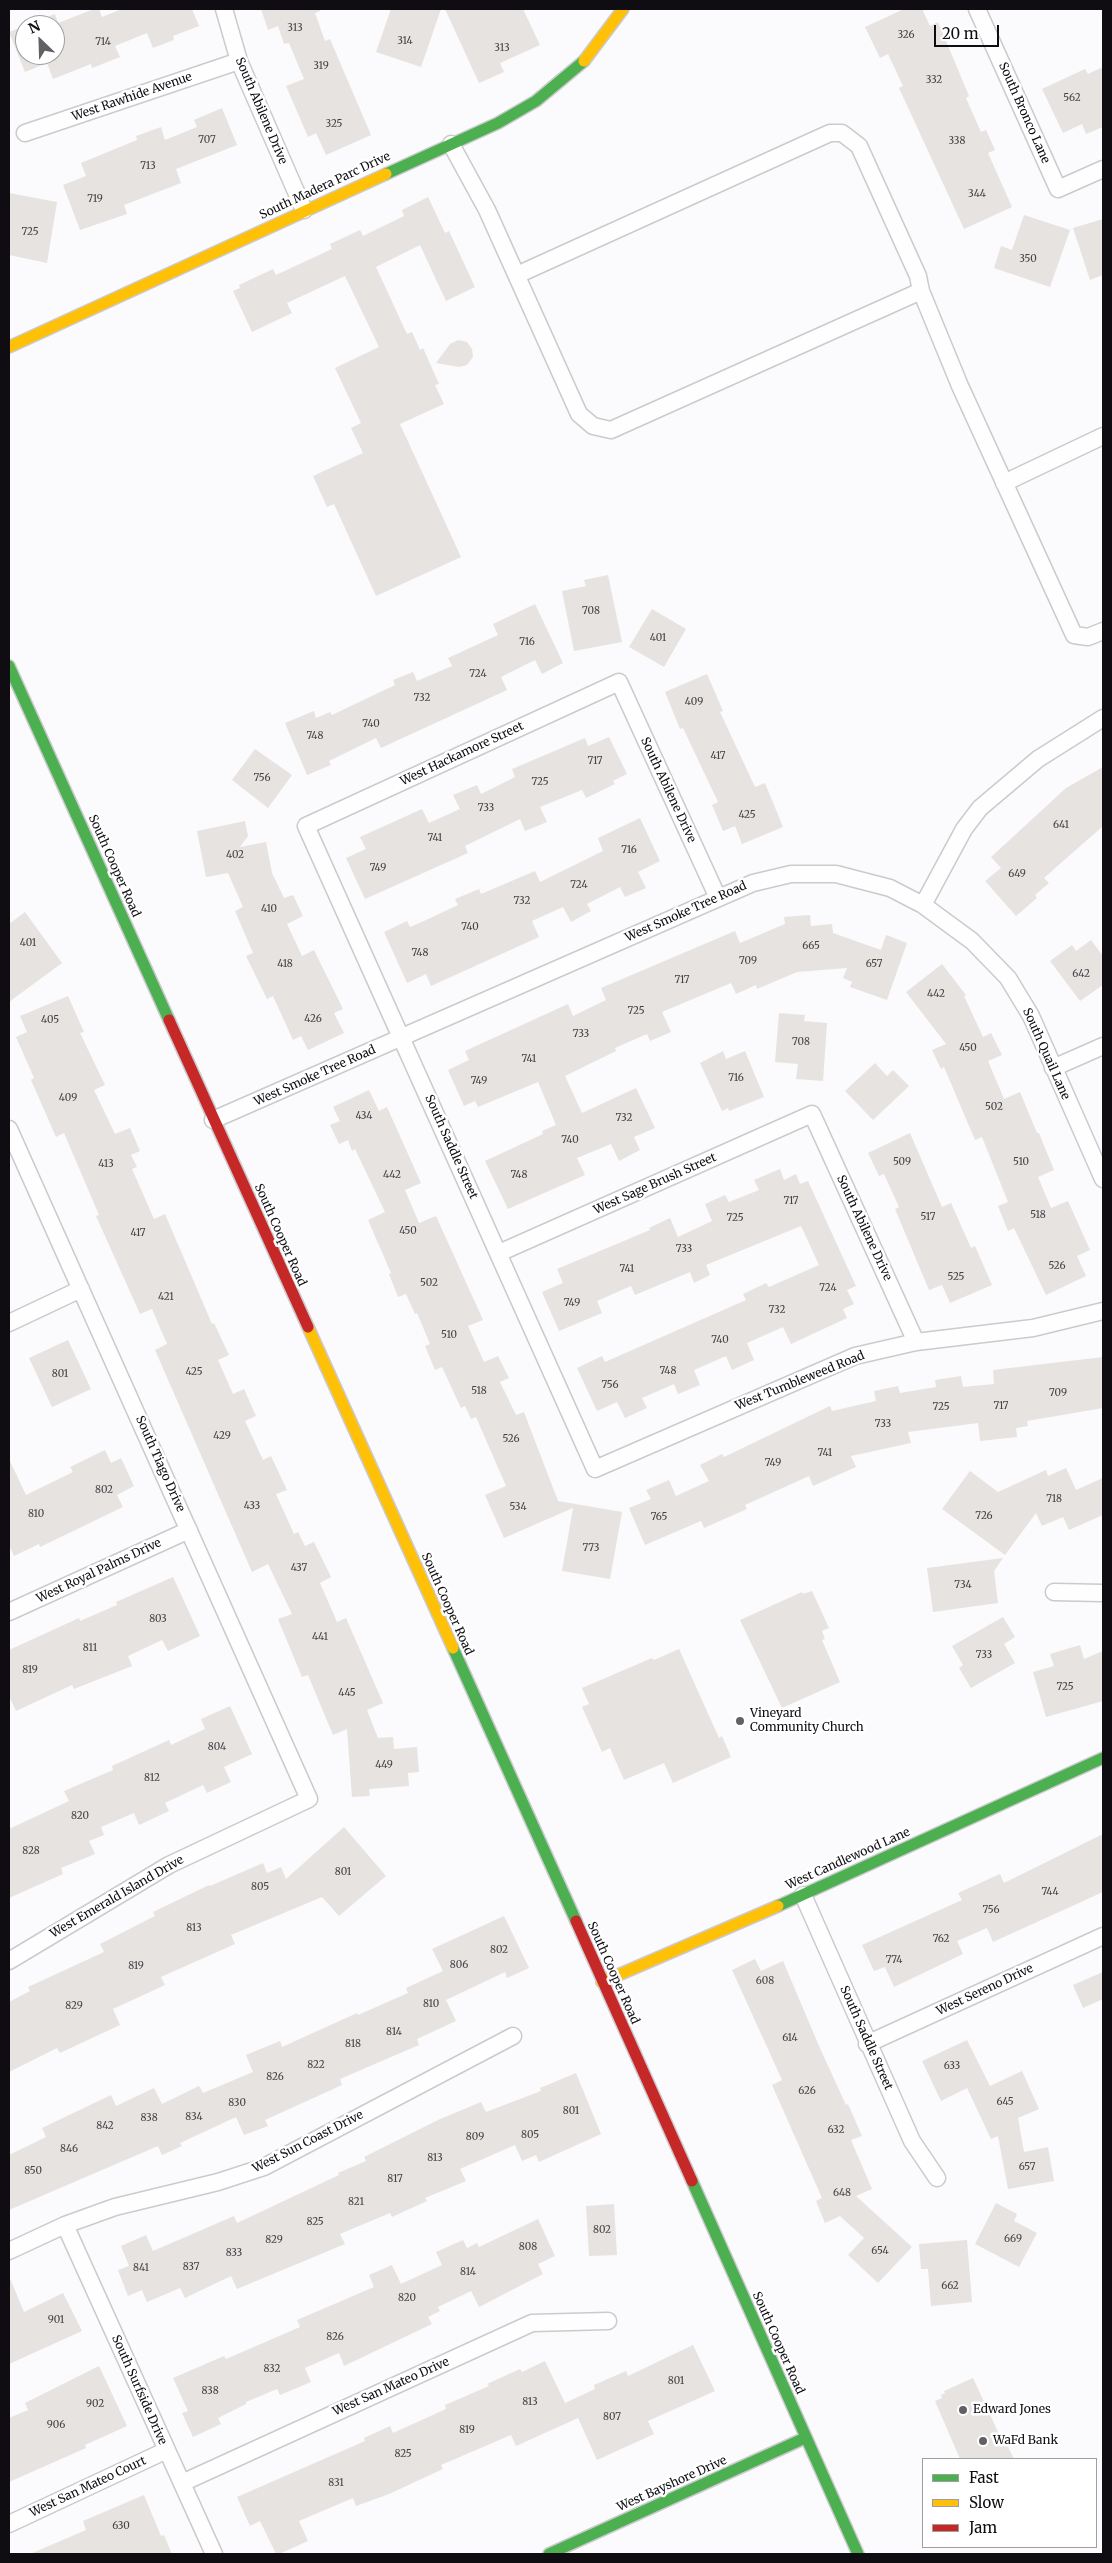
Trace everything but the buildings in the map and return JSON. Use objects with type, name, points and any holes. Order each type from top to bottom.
[{"type":"main road","name":"South Madera Parc Drive","points":[[9,347],[304,210],[498,123],[536,101],[589,56],[623,9]]},
{"type":"main road","name":"South Cooper Road","points":[[9,666],[858,2554]]},
{"type":"main road","name":"West Candlewood Lane","points":[[602,1982],[802,1895],[1103,1758]]},
{"type":"main road","name":"West Bayshore Drive","points":[[549,2554],[806,2438]]},
{"type":"street","name":"South Abilene Drive","points":[[224,9],[239,61],[304,210]]},
{"type":"street","name":"South Bronco Lane","points":[[977,9],[1058,189],[1103,169]]},
{"type":"street","name":"West Rawhide Avenue","points":[[25,133],[239,61]]},
{"type":"street","points":[[517,276],[830,133],[842,133],[859,146],[918,276],[921,291],[960,386],[1074,635],[1088,637],[1103,632]]},
{"type":"street","points":[[451,144],[487,210],[579,414],[593,426],[611,430],[921,291]]},
{"type":"street","points":[[1004,483],[1103,436]]},
{"type":"street","name":"South Abilene Drive","points":[[619,682],[718,898]]},
{"type":"street","name":"West Hackamore Street","points":[[306,826],[619,682]]},
{"type":"street","points":[[923,905],[964,829],[980,808],[1038,759],[1103,718]]},
{"type":"street","name":"South Saddle Street","points":[[306,826],[596,1469]]},
{"type":"street","name":"West Smoke Tree Road","points":[[213,1120],[753,883],[791,874],[836,874],[890,888],[923,905]]},
{"type":"street","name":"South Quail Lane","points":[[923,905],[972,941],[1008,978],[1031,1016],[1103,1179]]},
{"type":"street","points":[[1053,1068],[1103,1046]]},
{"type":"street","name":"South Abilene Drive","points":[[812,1114],[916,1342]]},
{"type":"street","name":"West Sage Brush Street","points":[[499,1253],[812,1114]]},
{"type":"street","name":"South Tiago Drive","points":[[9,1128],[309,1800]]},
{"type":"street","points":[[9,1323],[81,1289]]},
{"type":"street","name":"West Tumbleweed Road","points":[[596,1469],[855,1356],[916,1342],[1033,1328],[1103,1312]]},
{"type":"street","name":"West Royal Palms Drive","points":[[9,1612],[189,1530]]},
{"type":"street","points":[[1054,1592],[1103,1592]]},
{"type":"street","name":"West Emerald Island Drive","points":[[9,1960],[169,1865],[309,1800]]},
{"type":"street","name":"South Saddle Street","points":[[802,1895],[912,2141],[937,2178]]},
{"type":"street","name":"West Sereno Drive","points":[[867,2044],[1103,1936]]},
{"type":"street","name":"West Sun Coast Drive","points":[[9,2251],[65,2225],[115,2207],[218,2182],[264,2167],[513,2036]]},
{"type":"street","name":"South Surfside Drive","points":[[65,2225],[214,2554]]},
{"type":"street","name":"West San Mateo Drive","points":[[182,2483],[532,2323],[608,2321]]},
{"type":"street","name":"West San Mateo Court","points":[[9,2524],[167,2450]]},
{"type":"traffic: fast","points":[[386,174],[498,123],[536,101],[584,61]]},
{"type":"traffic: fast","points":[[9,666],[169,1020]]},
{"type":"traffic: fast","points":[[453,1648],[576,1921]]},
{"type":"traffic: fast","points":[[778,1906],[1103,1758]]},
{"type":"traffic: fast","points":[[692,2181],[858,2554]]},
{"type":"traffic: fast","points":[[549,2554],[805,2438]]},
{"type":"traffic: slow","points":[[584,61],[623,9]]},
{"type":"traffic: slow","points":[[9,347],[386,174]]},
{"type":"traffic: slow","points":[[308,1327],[453,1648]]},
{"type":"traffic: slow","points":[[602,1982],[778,1906]]},
{"type":"traffic: jam","points":[[169,1020],[308,1327]]},
{"type":"traffic: jam","points":[[576,1921],[692,2181]]},
{"type":"place","name":"Vineyard Community Church","points":[[740,1721]]},
{"type":"place","name":"Edward Jones","points":[[963,2410]]},
{"type":"place","name":"WaFd Bank","points":[[983,2441]]}]
